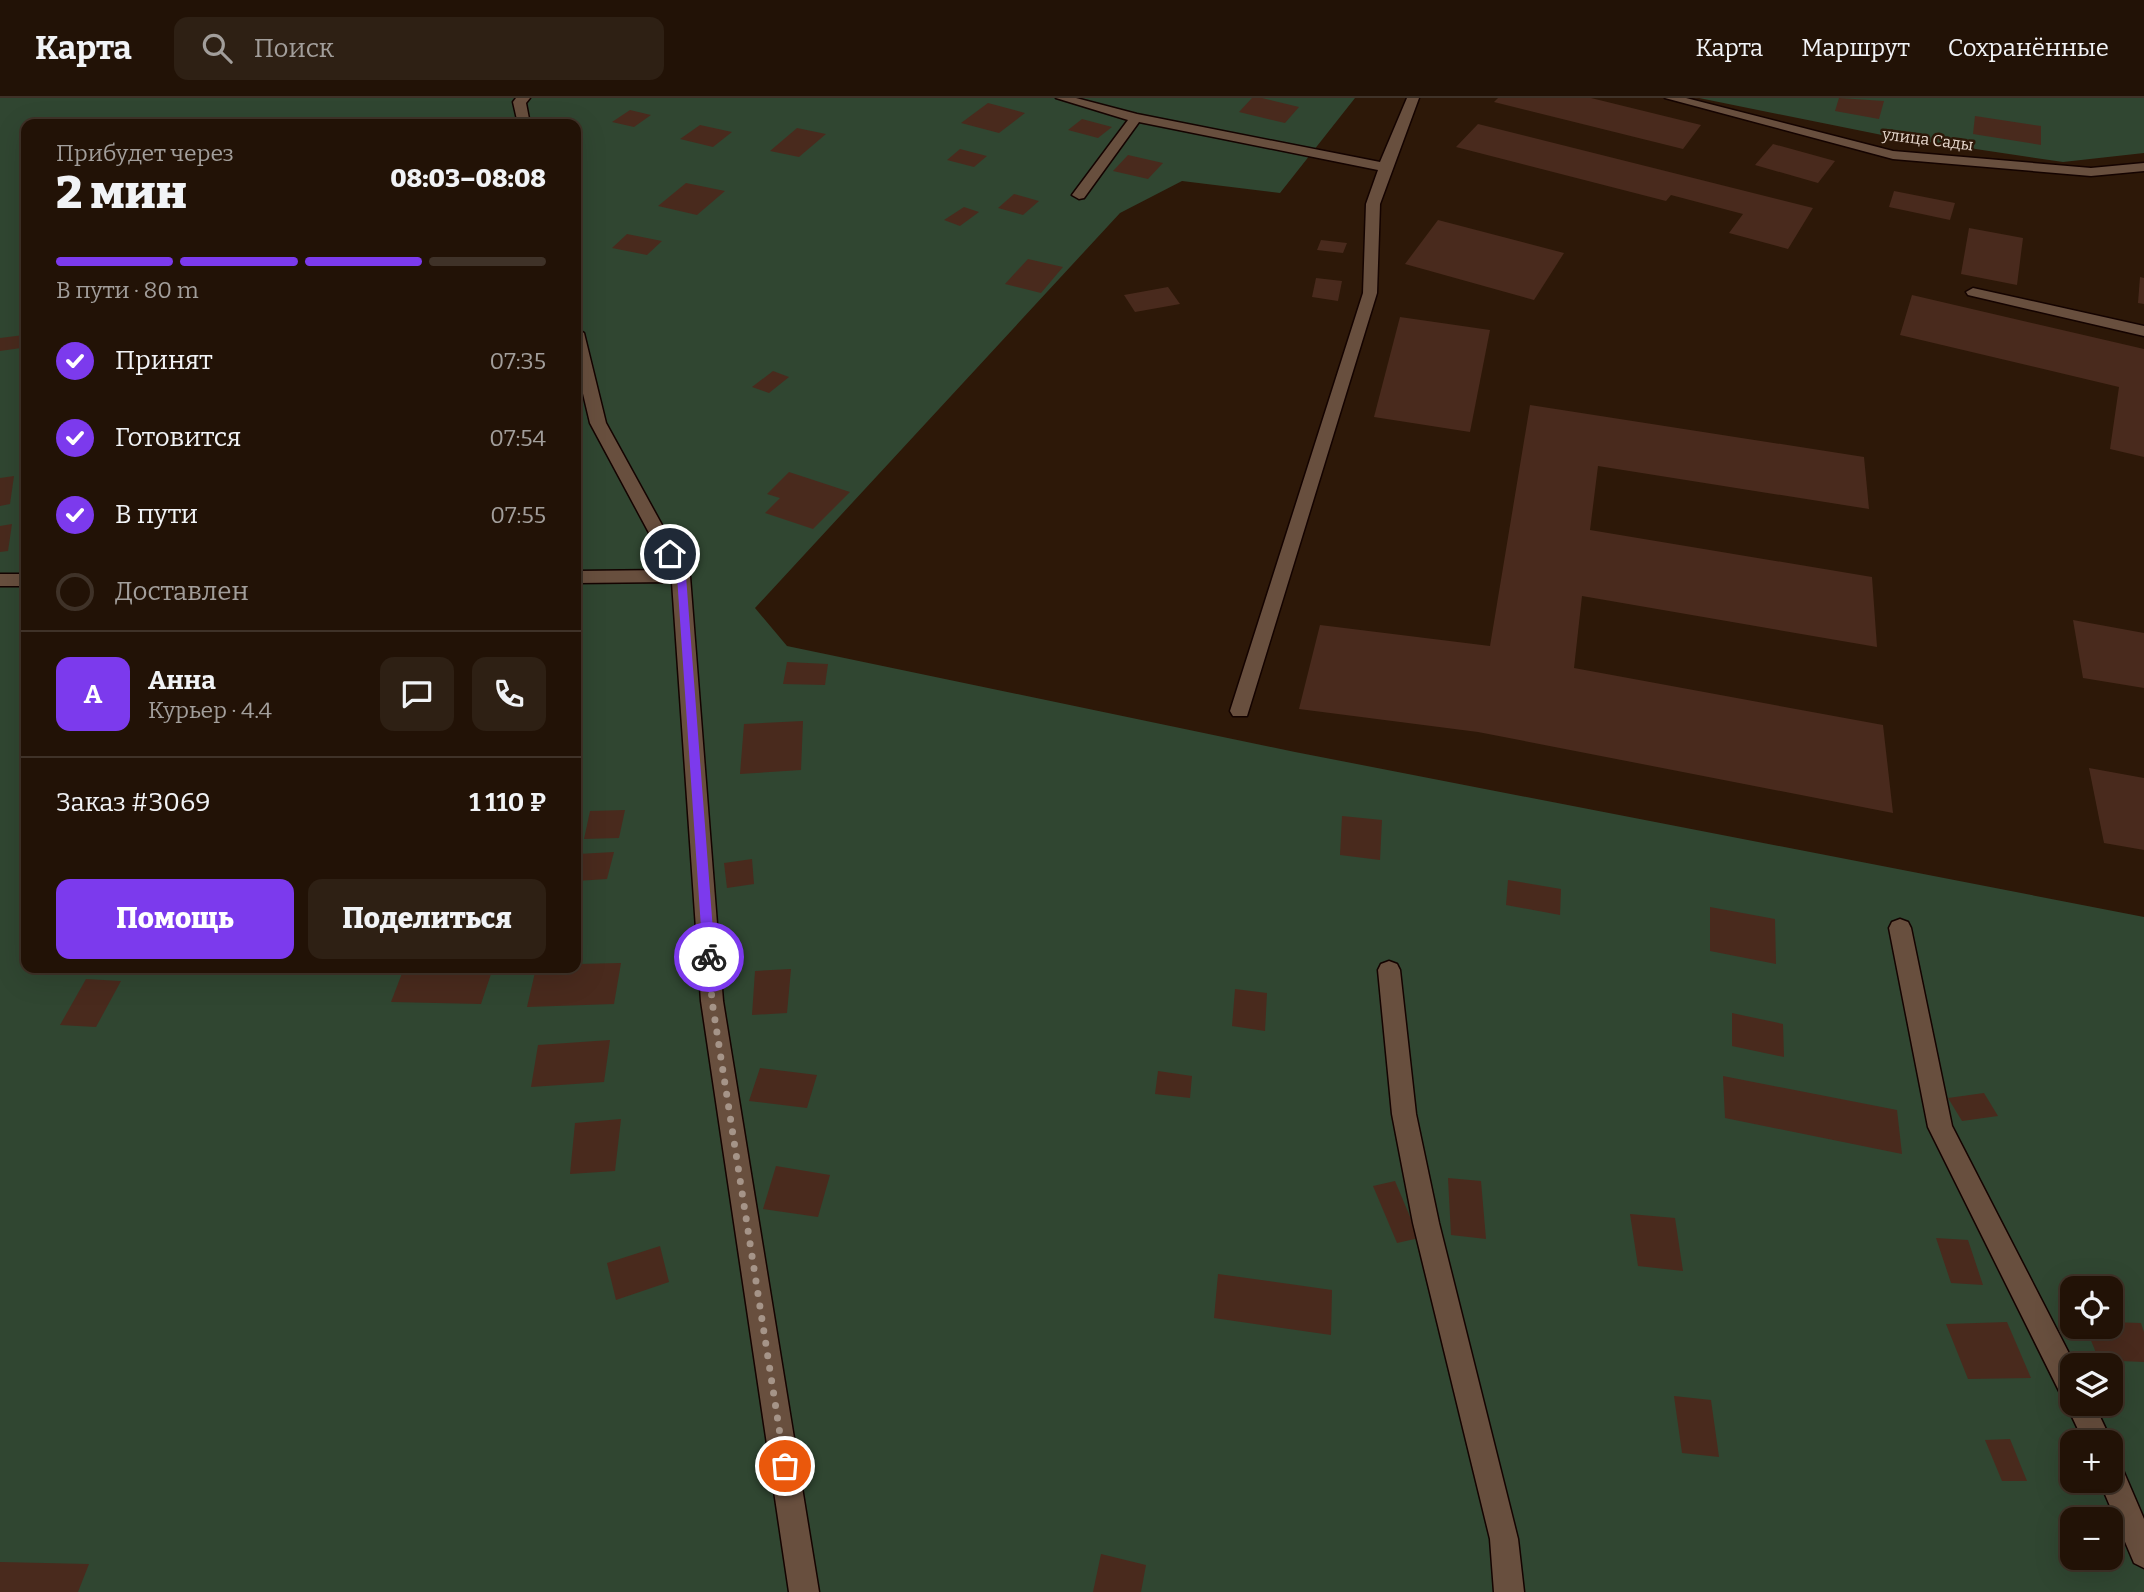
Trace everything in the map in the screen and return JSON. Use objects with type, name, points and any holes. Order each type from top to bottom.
[{"type":"street","points":[[523,119],[519,102],[524,98]]},
{"type":"street","points":[[1062,98],[1136,117],[1385,167]]},
{"type":"street","points":[[1240,711],[1370,293],[1373,204],[1413,98]]},
{"type":"street","name":"улица Сады","points":[[1671,98],[1893,155],[2091,172],[2144,167]]},
{"type":"street","points":[[1079,195],[1136,117]]},
{"type":"street","points":[[1973,292],[2144,331]]},
{"type":"street","points":[[581,354],[598,424],[681,576],[712,1001],[804,1592]]},
{"type":"street","points":[[581,576],[681,576]]},
{"type":"street","points":[[0,580],[21,580]]},
{"type":"street","points":[[1900,928],[1940,1128],[2060,1364]]},
{"type":"street","points":[[1389,970],[1404,1114],[1426,1223],[1504,1539],[1508,1592]]},
{"type":"street","points":[[2118,1493],[2144,1553]]},
{"type":"green space","points":[[0,98],[1355,98],[1280,193],[1182,181],[1120,213],[755,608],[787,646],[1295,752],[2144,917],[2144,1592],[0,1592]]},
{"type":"green space","points":[[1699,98],[2144,98],[2144,153],[2063,162],[1882,135]]},
{"type":"building","points":[[1252,98],[1299,107],[1285,123],[1239,112]]},
{"type":"building","points":[[1498,98],[1591,98],[1701,125],[1683,149],[1494,102]]},
{"type":"building","points":[[1839,98],[1884,101],[1879,119],[1835,111]]},
{"type":"building","points":[[988,103],[1025,113],[999,133],[961,123]]},
{"type":"building","points":[[630,110],[651,115],[634,127],[612,122]]},
{"type":"building","points":[[1975,116],[2041,126],[2041,145],[1973,134]]},
{"type":"building","points":[[1082,119],[1112,127],[1098,138],[1068,130]]},
{"type":"building","points":[[1478,124],[1813,208],[1788,249],[1729,233],[1743,214],[1671,195],[1666,201],[1456,147]]},
{"type":"building","points":[[700,125],[732,132],[713,147],[680,139]]},
{"type":"building","points":[[797,128],[826,134],[799,157],[770,151]]},
{"type":"building","points":[[1773,144],[1835,161],[1818,183],[1755,165]]},
{"type":"building","points":[[960,149],[987,156],[974,167],[947,160]]},
{"type":"building","points":[[1128,155],[1163,163],[1148,179],[1113,171]]},
{"type":"building","points":[[686,183],[725,191],[697,215],[658,206]]},
{"type":"building","points":[[1894,191],[1955,203],[1950,220],[1889,207]]},
{"type":"building","points":[[1014,194],[1039,201],[1023,215],[998,208]]},
{"type":"building","points":[[964,207],[979,212],[960,226],[944,220]]},
{"type":"building","points":[[1438,220],[1564,253],[1534,300],[1405,264]]},
{"type":"building","points":[[1969,228],[2023,238],[2017,285],[1961,274]]},
{"type":"building","points":[[627,234],[662,241],[647,255],[612,248]]},
{"type":"building","points":[[1321,240],[1347,243],[1343,253],[1317,250]]},
{"type":"building","points":[[1028,259],[1063,267],[1041,293],[1005,284]]},
{"type":"building","points":[[2140,277],[2144,278],[2144,304],[2138,303]]},
{"type":"building","points":[[1316,278],[1342,281],[1338,301],[1312,297]]},
{"type":"building","points":[[1168,287],[1180,304],[1135,312],[1124,295]]},
{"type":"building","points":[[1912,295],[2144,349],[2144,457],[2110,449],[2119,387],[1900,335]]},
{"type":"building","points":[[1400,317],[1490,330],[1470,432],[1374,417]]},
{"type":"building","points":[[21,335],[21,348],[0,351],[0,338]]},
{"type":"building","points":[[773,371],[789,377],[769,393],[752,387]]},
{"type":"building","points":[[1530,405],[1864,457],[1869,509],[1598,466],[1590,530],[1872,577],[1877,647],[1582,596],[1574,668],[1883,725],[1893,813],[1478,732],[1299,709],[1320,625],[1490,646]]},
{"type":"building","points":[[789,472],[850,492],[813,529],[765,513],[780,498],[767,494]]},
{"type":"building","points":[[14,476],[10,504],[0,506],[0,478]]},
{"type":"building","points":[[12,524],[8,551],[0,552],[0,526]]},
{"type":"building","points":[[2073,620],[2144,633],[2144,688],[2083,678]]},
{"type":"building","points":[[787,662],[828,664],[825,685],[783,684]]},
{"type":"building","points":[[803,721],[801,770],[740,774],[744,724]]},
{"type":"building","points":[[2089,768],[2144,778],[2144,850],[2104,843]]},
{"type":"building","points":[[625,810],[619,838],[584,839],[590,811]]},
{"type":"building","points":[[1342,816],[1382,820],[1380,860],[1340,855]]},
{"type":"building","points":[[614,852],[607,879],[581,881],[581,854]]},
{"type":"building","points":[[752,859],[754,884],[727,888],[724,863]]},
{"type":"building","points":[[1508,880],[1561,889],[1560,915],[1506,905]]},
{"type":"building","points":[[1710,907],[1775,919],[1776,964],[1710,951]]},
{"type":"building","points":[[621,963],[614,1004],[527,1007],[535,973],[581,973],[581,964]]},
{"type":"building","points":[[791,969],[787,1013],[752,1015],[755,971]]},
{"type":"building","points":[[402,973],[491,973],[481,1004],[391,1002]]},
{"type":"building","points":[[86,979],[121,981],[96,1027],[60,1025]]},
{"type":"building","points":[[1235,989],[1267,993],[1265,1031],[1232,1026]]},
{"type":"building","points":[[1732,1013],[1783,1024],[1784,1057],[1732,1046]]},
{"type":"building","points":[[610,1040],[604,1082],[531,1087],[538,1045]]},
{"type":"building","points":[[760,1068],[817,1075],[807,1108],[749,1101]]},
{"type":"building","points":[[1158,1071],[1192,1076],[1190,1098],[1155,1094]]},
{"type":"building","points":[[1723,1076],[1897,1110],[1902,1154],[1725,1118]]},
{"type":"building","points":[[1984,1093],[1998,1116],[1962,1121],[1948,1098]]},
{"type":"building","points":[[621,1119],[615,1171],[570,1174],[575,1123]]},
{"type":"building","points":[[776,1166],[830,1175],[818,1217],[763,1209]]},
{"type":"building","points":[[1448,1178],[1481,1181],[1486,1239],[1451,1235]]},
{"type":"building","points":[[1395,1181],[1419,1238],[1397,1243],[1373,1186]]},
{"type":"building","points":[[1630,1214],[1675,1218],[1683,1271],[1638,1266]]},
{"type":"building","points":[[1936,1238],[1968,1240],[1983,1285],[1951,1283]]},
{"type":"building","points":[[660,1246],[669,1282],[616,1300],[607,1263]]},
{"type":"building","points":[[1218,1274],[1332,1290],[1331,1335],[1214,1318]]},
{"type":"building","points":[[2007,1322],[2031,1378],[1968,1379],[1946,1324]]},
{"type":"building","points":[[2123,1322],[2141,1323],[2144,1332],[2144,1362],[2123,1361],[2123,1353],[2096,1353],[2090,1339],[2123,1339]]},
{"type":"building","points":[[1674,1396],[1711,1400],[1719,1457],[1682,1453]]},
{"type":"building","points":[[2010,1439],[2027,1481],[2002,1481],[1985,1440]]},
{"type":"building","points":[[1101,1554],[1146,1565],[1141,1592],[1093,1592]]},
{"type":"building","points":[[0,1562],[89,1564],[78,1592],[0,1592]]},
{"type":"way so far","points":[[709,957],[712,1001],[785,1466]]},
{"type":"route","points":[[670,554],[681,576],[709,957]]}]
